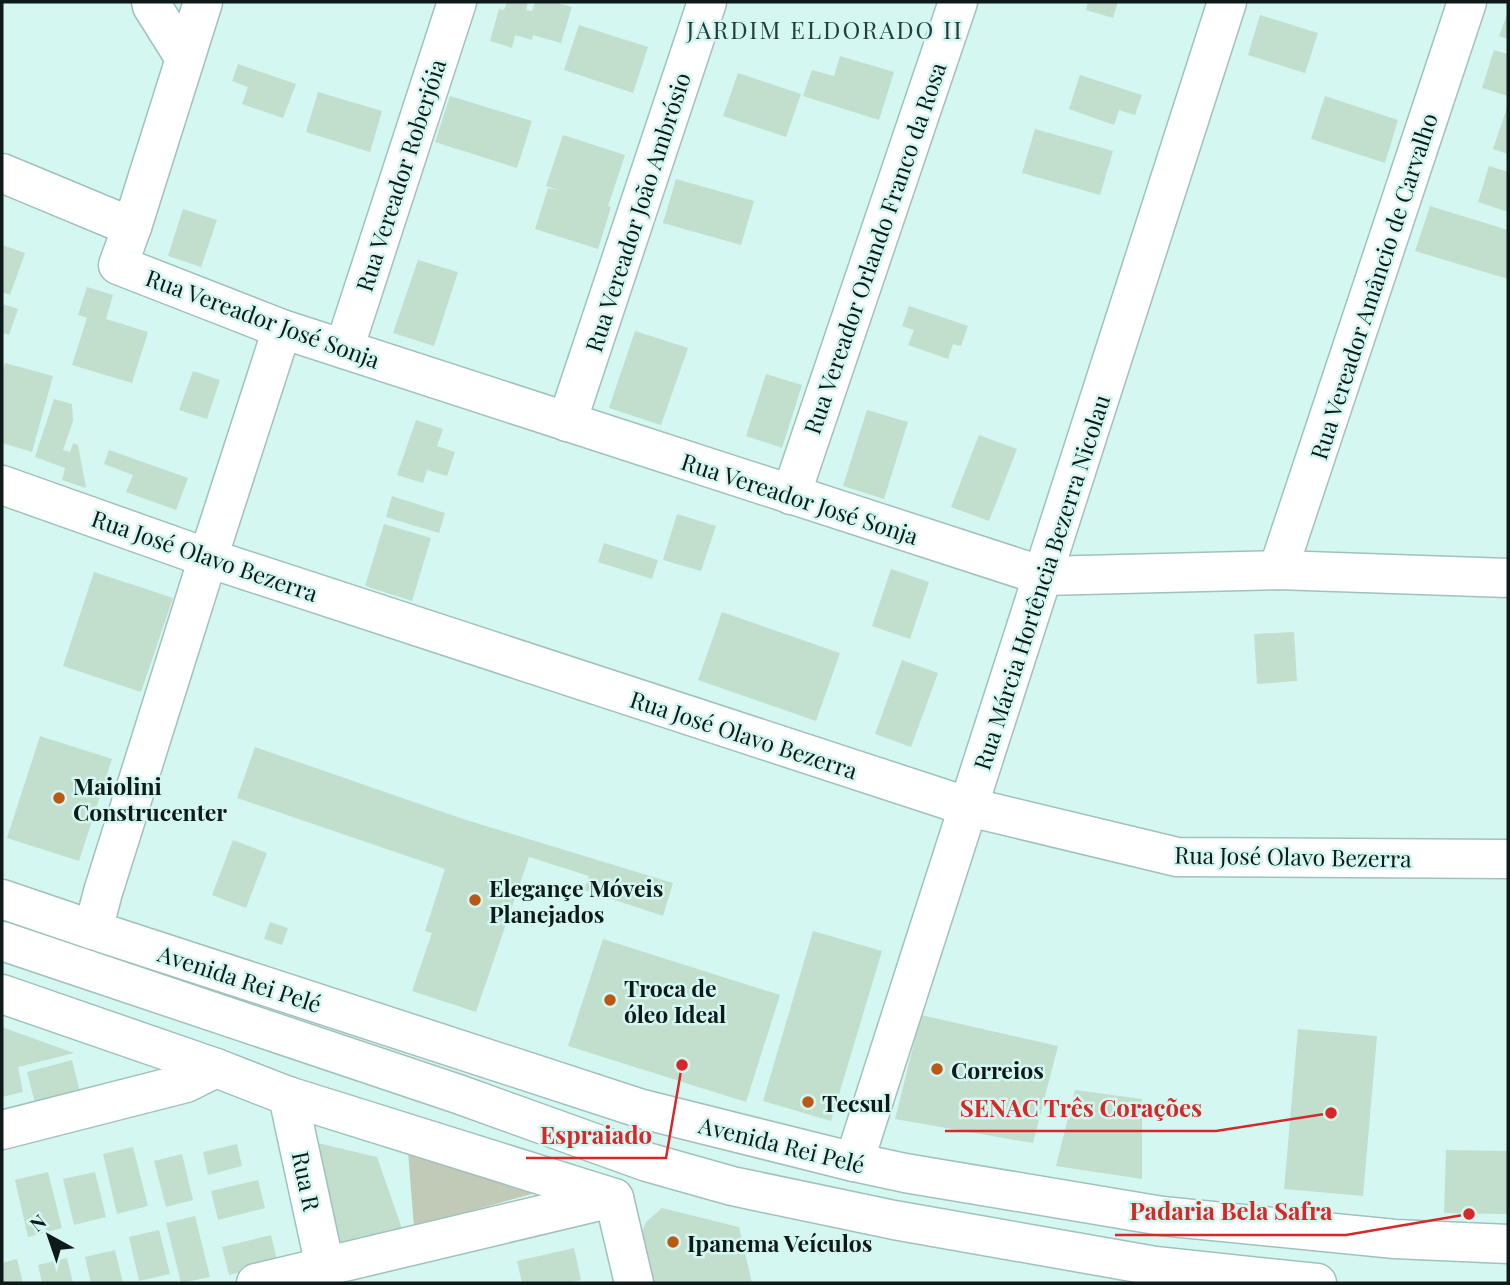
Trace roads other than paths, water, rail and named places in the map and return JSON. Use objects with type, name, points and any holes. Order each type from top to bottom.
[{"type":"street","points":[[151,2],[184,57]]},
{"type":"street","points":[[2,173],[132,227],[203,2]]},
{"type":"street","name":"Rua Vereador Roberjóia","points":[[344,349],[457,2]]},
{"type":"street","name":"Rua Vereador João Ambrósio","points":[[568,422],[707,2]]},
{"type":"street","name":"Rua Vereador Orlando Franco da Rosa","points":[[791,495],[958,2]]},
{"type":"street","name":"Rua Márcia Hortência Bezerra Nicolau","points":[[855,1162],[1227,2]]},
{"type":"street","name":"Rua Vereador Amâncio de Carvalho","points":[[1278,570],[1467,2]]},
{"type":"street","name":"Rua Vereador José Sonja","points":[[132,227],[118,265],[282,329],[1043,576],[1278,570],[1508,578]]},
{"type":"street","points":[[93,930],[282,329]]},
{"type":"street","name":"Rua José Olavo Bezerra","points":[[2,485],[208,558],[969,807],[1177,858],[1508,859]]},
{"type":"street","name":"Avenida Rei Pelé","points":[[2,899],[642,1109],[855,1162],[1162,1216],[1395,1239],[1508,1244]]},
{"type":"street","name":"Avenida Rei Pelé","points":[[2,941],[458,1094],[648,1163],[733,1186],[1153,1274],[1317,1283]]},
{"type":"street","points":[[2,994],[216,1068],[288,1096],[614,1198]]},
{"type":"street","points":[[2,1130],[186,1083],[216,1068]]},
{"type":"street","name":"Rua R","points":[[288,1096],[325,1267]]},
{"type":"street","points":[[257,1283],[614,1198],[648,1163]]},
{"type":"street","points":[[614,1198],[634,1283]]},
{"type":"street","points":[[1153,1274],[1162,1216]]},
{"type":"place","name":"Maiolini Construcenter","points":[[59,798]]},
{"type":"place","name":"Elegançe Móveis Planejados","points":[[475,900]]},
{"type":"place","name":"Troca de óleo Ideal","points":[[610,1000]]},
{"type":"place","name":"Espraiado","points":[[682,1065]]},
{"type":"place","name":"Correios","points":[[937,1069]]},
{"type":"place","name":"Tecsul","points":[[808,1102]]},
{"type":"place","name":"SENAC Três Corações","points":[[1331,1113]]},
{"type":"place","name":"Padaria Bela Safra","points":[[1469,1214]]},
{"type":"place","name":"Ipanema Veículos","points":[[673,1242]]},
{"type":"district","name":"JARDIM ELDORADO II","points":[[825,29]]}]
